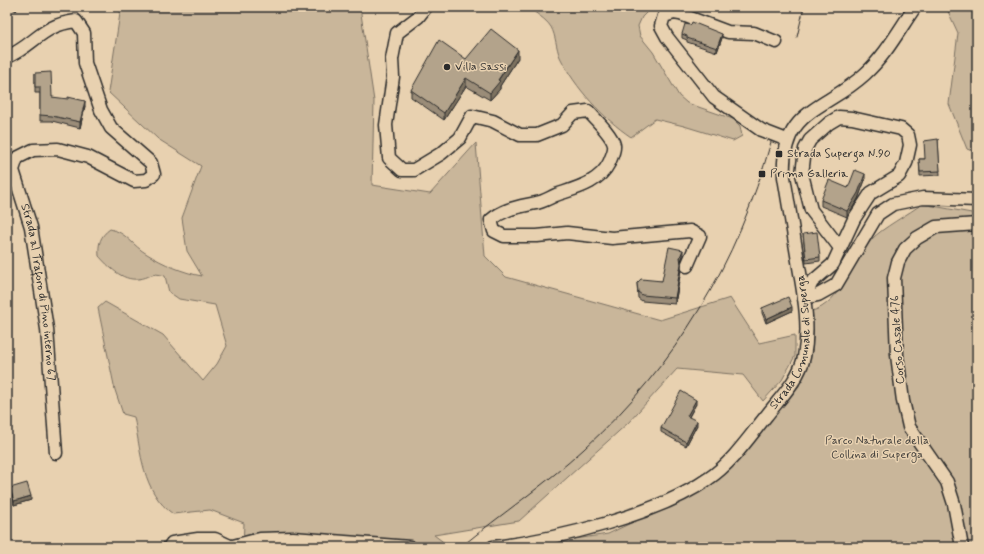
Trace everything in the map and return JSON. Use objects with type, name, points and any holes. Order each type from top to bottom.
[{"type":"street","points":[[426,7],[418,17],[397,33],[392,59],[393,77],[386,125],[388,158],[402,170],[414,170],[442,153],[460,138],[472,116],[493,120],[520,135],[537,135],[562,125],[573,113],[588,111],[605,130],[614,145],[612,157],[606,170],[591,182],[576,189],[538,203],[514,207],[500,212],[491,220],[494,231],[504,236],[537,236],[567,233],[612,238],[690,231],[697,233],[700,236],[687,266]]},
{"type":"street","name":"Strada Comunale di Superga","points":[[493,547],[571,532],[630,516],[687,493],[712,476],[733,456],[797,376],[804,357],[807,333],[804,298],[784,177],[787,140],[792,130],[802,119],[866,73],[888,49],[915,7]]},
{"type":"street","points":[[776,42],[754,33],[728,32],[674,13],[664,16],[661,26],[666,37],[714,97],[761,130],[787,140]]},
{"type":"street","name":"Strada al Traforo di Pino interno 67","points":[[7,57],[14,54],[42,32],[61,23],[76,21],[84,33],[85,63],[101,110],[111,128],[150,162],[154,174],[146,180],[134,181],[88,157],[58,148],[33,150],[17,158],[13,170],[31,228],[47,329],[56,453]]},
{"type":"street","points":[[804,298],[812,282],[833,264],[854,218],[871,193],[899,176],[906,163],[910,145],[908,135],[901,129],[852,118],[839,117],[819,131],[810,140],[805,148],[802,174],[811,210],[840,248]]},
{"type":"street","points":[[804,298],[818,295],[836,285],[878,214],[893,204],[923,198],[977,200]]},
{"type":"street","name":"Corso Casale 476","points":[[962,547],[954,504],[947,482],[909,427],[903,401],[896,355],[894,278],[898,262],[905,249],[917,238],[936,227],[977,224]]},
{"type":"street","points":[[170,547],[172,543],[198,539],[215,539],[229,547],[260,539],[293,538],[410,547]]},
{"type":"green space","points":[[121,7],[360,7],[374,101],[372,185],[430,194],[476,143],[485,256],[506,277],[660,320],[730,298],[759,343],[795,335],[795,356],[782,380],[763,401],[743,375],[677,369],[628,423],[519,521],[434,535],[450,547],[243,547],[244,523],[210,510],[173,514],[163,505],[149,483],[141,457],[134,417],[123,414],[115,390],[98,308],[105,302],[163,335],[203,381],[217,364],[227,346],[215,305],[179,299],[169,292],[165,276],[154,274],[138,279],[126,278],[116,272],[99,256],[100,241],[104,234],[110,229],[121,233],[142,251],[153,258],[174,268],[202,276],[187,251],[182,218],[201,166],[158,139],[108,92]]},
{"type":"green space","points":[[528,7],[652,7],[642,17],[638,26],[640,36],[653,52],[679,96],[687,103],[733,119],[740,126],[742,136],[733,141],[655,119],[631,137],[600,112],[573,80],[560,57],[551,27]]},
{"type":"green space","points":[[946,7],[977,7],[977,153],[967,149],[949,104],[958,33]]},
{"type":"green space","name":"Parco Naturale della Collina di Superga","points":[[922,204],[977,214],[977,547],[523,547],[608,534],[681,499],[715,477],[799,386],[813,317],[812,311],[822,307],[839,291],[865,248],[876,235]]},
{"type":"building","points":[[692,22],[722,34],[717,48],[687,38],[687,36],[682,34],[685,24],[691,25]]},
{"type":"building","points":[[491,29],[518,50],[498,80],[500,81],[490,93],[466,78],[444,113],[411,90],[439,40],[466,59]]},
{"type":"building","points":[[51,72],[52,97],[68,99],[68,97],[85,101],[80,122],[40,115],[40,87],[35,87],[35,73]]},
{"type":"building","points":[[938,139],[940,171],[920,172],[919,159],[925,159],[924,141]]},
{"type":"building","points":[[855,170],[865,174],[858,193],[847,211],[821,200],[829,180],[848,188]]},
{"type":"building","points":[[817,232],[820,257],[806,259],[803,234]]},
{"type":"building","points":[[669,247],[683,250],[680,257],[681,264],[675,298],[642,295],[638,292],[637,283],[641,279],[662,281]]},
{"type":"building","points":[[788,297],[792,307],[766,319],[762,308]]},
{"type":"building","points":[[681,391],[696,400],[687,416],[697,421],[686,442],[661,428]]},
{"type":"building","points":[[27,483],[31,496],[14,501],[10,488]]},
{"type":"tram line","points":[[797,37],[804,7]]},
{"type":"tram line","points":[[461,547],[554,475],[584,449],[648,382],[700,309],[721,270],[741,229],[757,187],[771,142]]},
{"type":"place","name":"Villa Sassi","points":[[447,67]]},
{"type":"place","name":"Strada Superga N.90","points":[[779,154]]},
{"type":"place","name":"Prima Galleria","points":[[762,174]]}]
